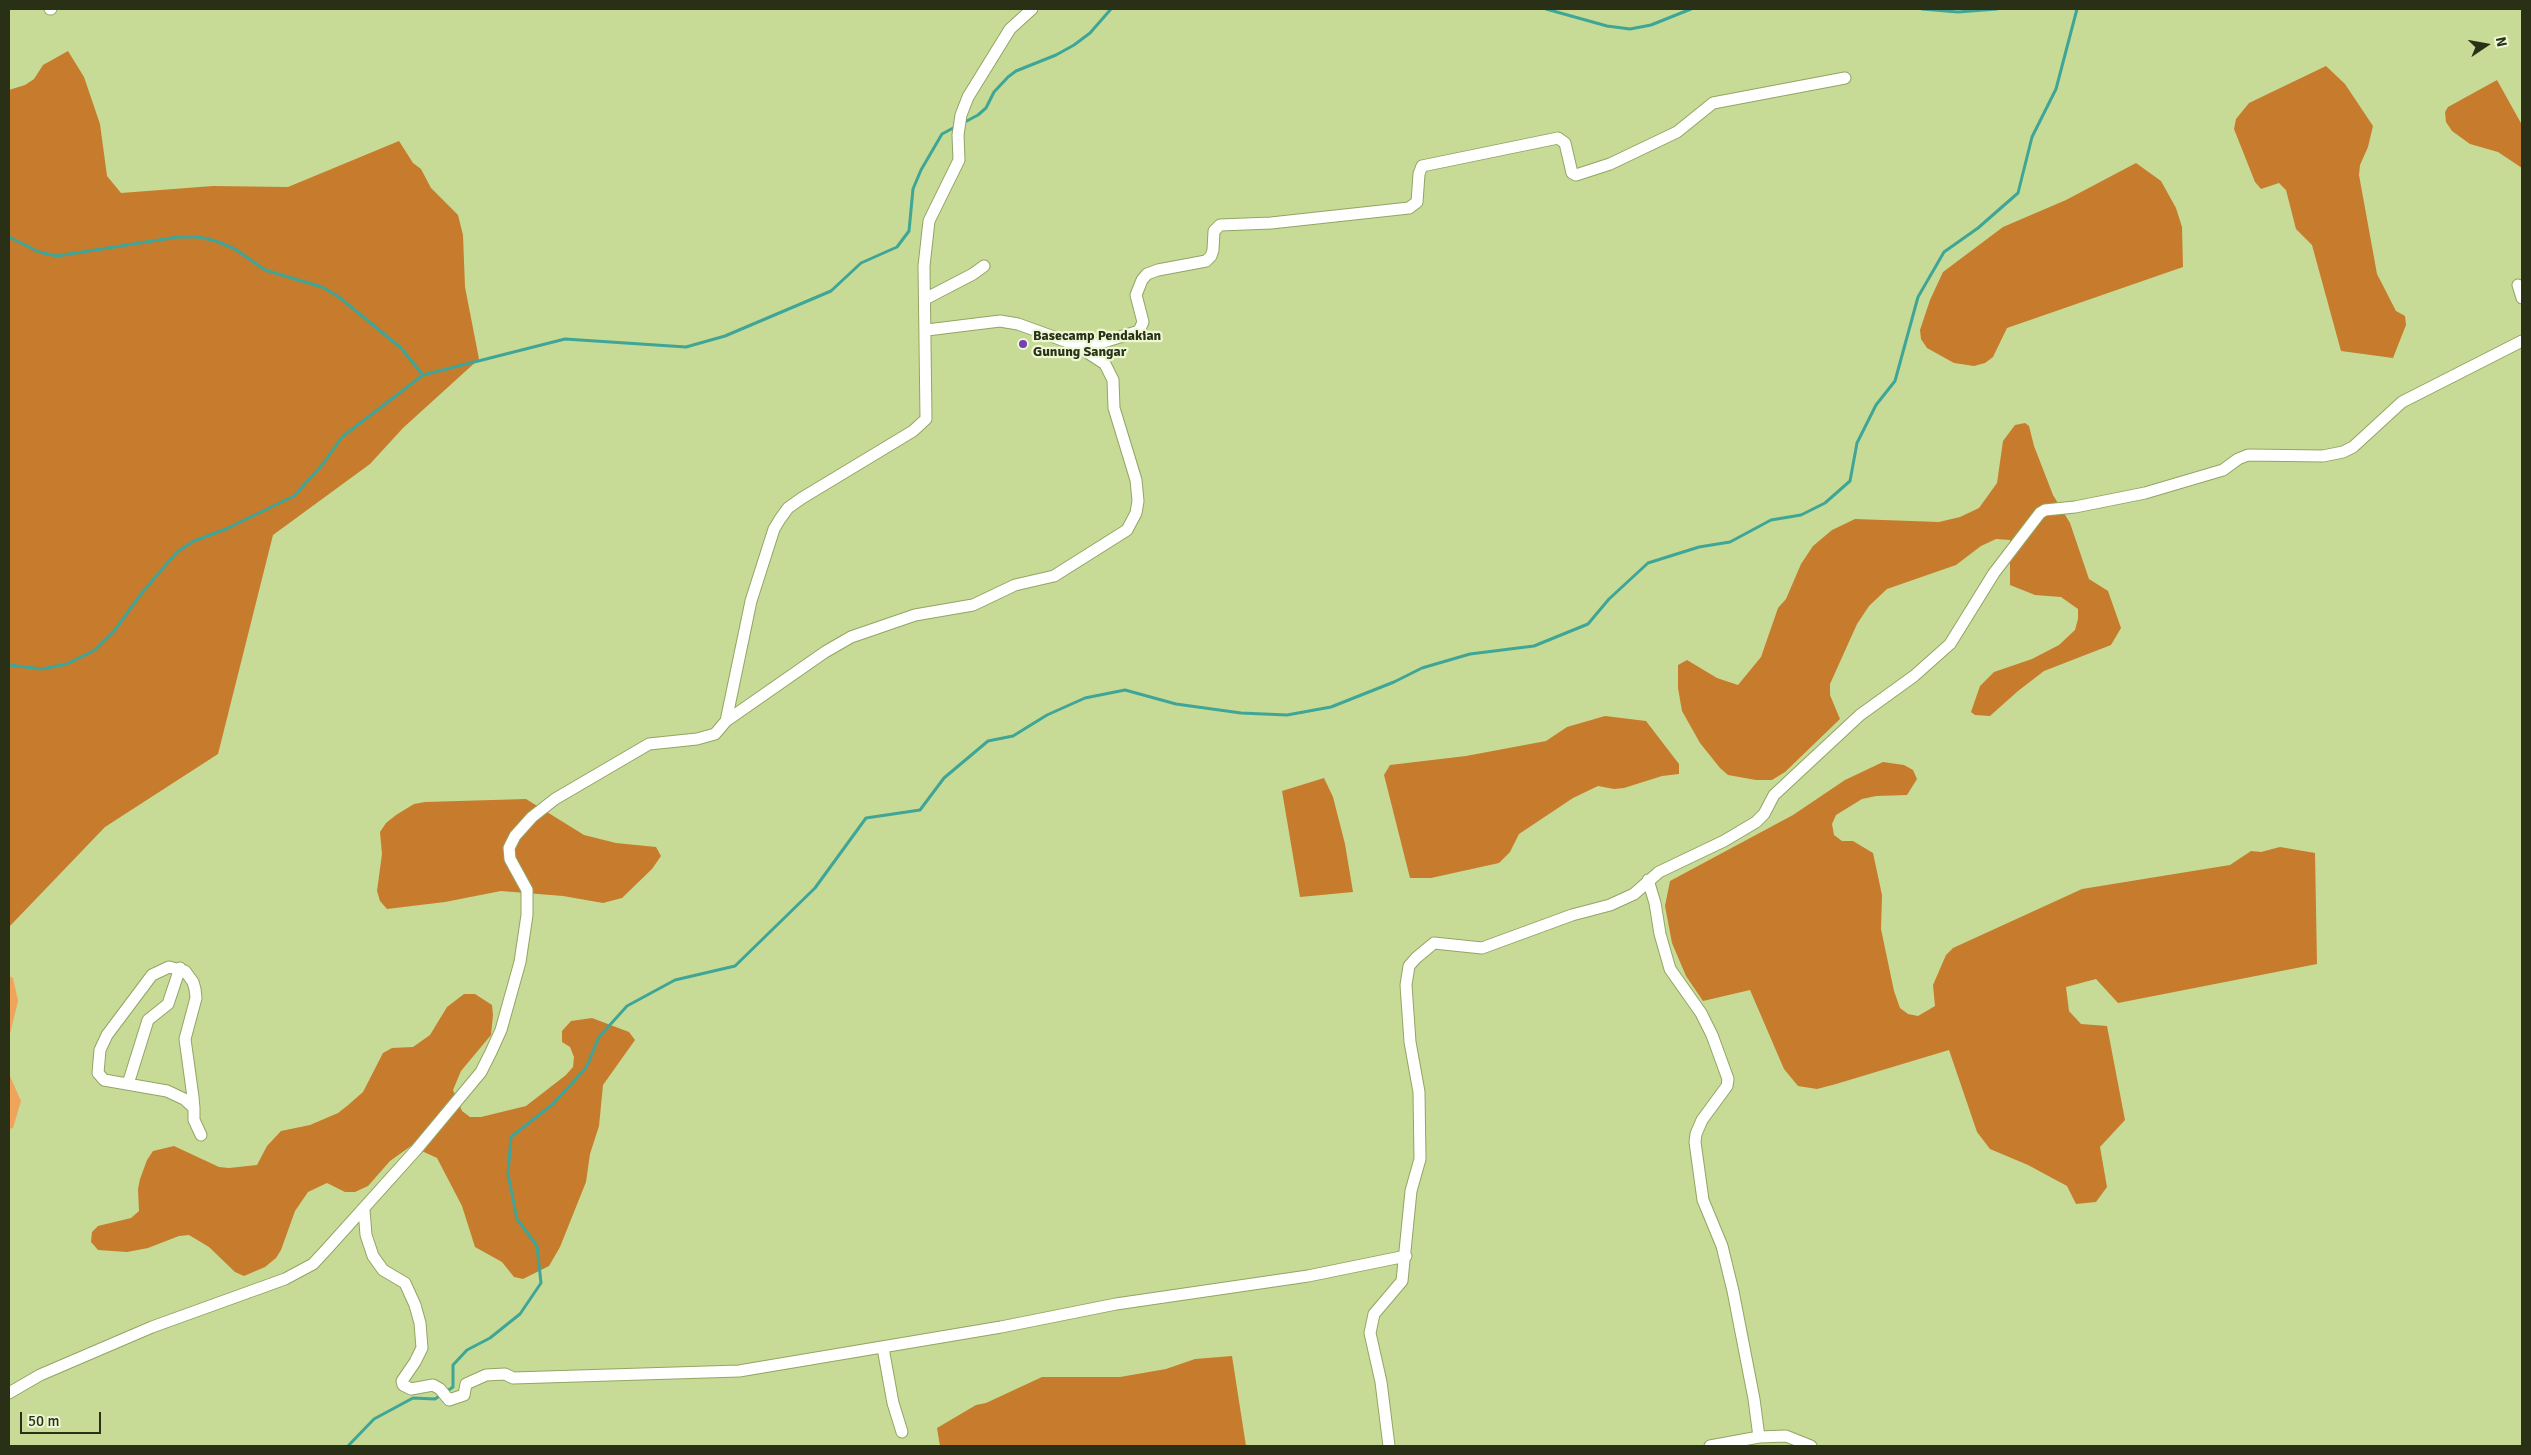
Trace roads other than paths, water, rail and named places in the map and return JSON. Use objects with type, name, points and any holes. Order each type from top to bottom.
[{"type":"street","points":[[726,721],[751,601],[774,529],[788,508],[924,423],[928,414],[925,241],[929,221],[960,160],[958,135],[961,115],[968,97],[1010,29],[1032,9]]},
{"type":"street","points":[[1076,345],[1094,345],[1139,331],[1143,322],[1136,295],[1142,280],[1147,274],[1158,270],[1206,261],[1211,256],[1213,250],[1214,231],[1220,225],[1271,223],[1413,208],[1417,202],[1419,174],[1422,166],[1558,138],[1566,143],[1572,173],[1576,175],[1610,164],[1677,132],[1713,103],[1845,78]]},
{"type":"street","points":[[925,300],[984,266]]},
{"type":"street","points":[[2518,284],[2522,298]]},
{"type":"street","points":[[9,1393],[40,1375],[152,1327],[270,1286],[302,1271],[326,1250],[364,1210],[481,1072],[501,1030],[520,962],[527,915],[527,890],[509,854],[515,836],[532,817],[555,799],[642,747],[654,742],[704,738],[718,731],[726,721],[844,641],[915,616],[973,605],[1015,585],[1054,576],[1127,530],[1136,513],[1138,501],[1136,480],[1114,408],[1113,380],[1105,364],[1076,345],[1018,324],[1000,321],[926,330]]},
{"type":"street","points":[[1389,1446],[1381,1382],[1370,1334],[1371,1321],[1374,1314],[1401,1284],[1406,1256],[1409,1205],[1420,1158],[1421,1137],[1418,1092],[1406,1005],[1406,977],[1409,966],[1425,949],[1434,943],[1482,948],[1572,915],[1610,905],[1634,894],[1658,872],[1724,841],[1756,822],[1764,814],[1774,795],[1860,714],[1931,662],[1950,644],[1994,574],[2044,510],[2075,507],[2145,493],[2223,470],[2238,459],[2248,455],[2323,456],[2343,452],[2354,447],[2402,402],[2522,341]]},
{"type":"street","points":[[1648,880],[1670,969],[1701,1013],[1712,1035],[1728,1079],[1727,1086],[1702,1120],[1695,1142],[1703,1200],[1722,1246],[1734,1291],[1759,1437]]},
{"type":"street","points":[[194,1108],[184,1099],[167,1092],[104,1080],[99,1076],[97,1067],[103,1043],[152,975],[162,968],[180,968],[190,976],[195,989],[196,998],[185,1039],[194,1108],[194,1120],[201,1136]]},
{"type":"street","points":[[128,1084],[148,1020],[168,1004],[180,968]]},
{"type":"street","points":[[364,1210],[366,1235],[372,1256],[382,1270],[405,1283],[420,1322],[422,1348],[402,1381],[403,1385],[411,1388],[433,1385],[451,1399],[464,1395],[466,1384],[486,1374],[505,1374],[513,1378],[739,1371],[883,1348],[1116,1304],[1308,1276],[1406,1256]]},
{"type":"street","points":[[883,1348],[902,1432]]},
{"type":"street","points":[[1710,1446],[1759,1437],[1786,1436],[1811,1446]]},
{"type":"waterway","points":[[963,123],[986,108],[994,92],[1008,77],[1016,71],[1056,55],[1074,45],[1090,33],[1111,9]]},
{"type":"waterway","points":[[1546,9],[1607,26],[1630,29],[1651,25],[1691,9]]},
{"type":"waterway","points":[[1922,9],[1958,12],[1997,9]]},
{"type":"waterway","points":[[348,1446],[374,1419],[413,1398],[435,1399],[453,1387],[453,1365],[467,1350],[490,1338],[520,1314],[541,1283],[537,1246],[517,1219],[508,1174],[511,1137],[553,1104],[586,1068],[599,1037],[627,1006],[675,980],[735,966],[815,888],[866,818],[920,810],[944,778],[988,741],[1013,736],[1047,715],[1085,698],[1125,690],[1176,704],[1241,713],[1287,715],[1331,707],[1394,682],[1422,668],[1470,654],[1534,646],[1588,624],[1609,599],[1648,563],[1699,547],[1730,542],[1771,520],[1801,515],[1825,503],[1850,481],[1857,443],[1876,405],[1895,381],[1918,297],[1944,252],[1978,228],[2018,193],[2032,137],[2056,89],[2077,9]]},
{"type":"waterway","points":[[9,237],[39,252],[57,256],[178,237],[198,237],[216,241],[235,249],[265,270],[322,287],[339,297],[401,348],[423,375],[565,339],[686,347],[725,336],[831,291],[861,263],[897,247],[909,231],[913,189],[921,170],[942,134],[955,127]]},
{"type":"waterway","points":[[9,665],[42,669],[67,664],[95,650],[115,630],[141,594],[177,552],[194,541],[226,529],[294,496],[323,464],[342,437],[423,375]]},
{"type":"place","name":"Basecamp Pendakian Gunung Sangar","points":[[1023,344]]}]
